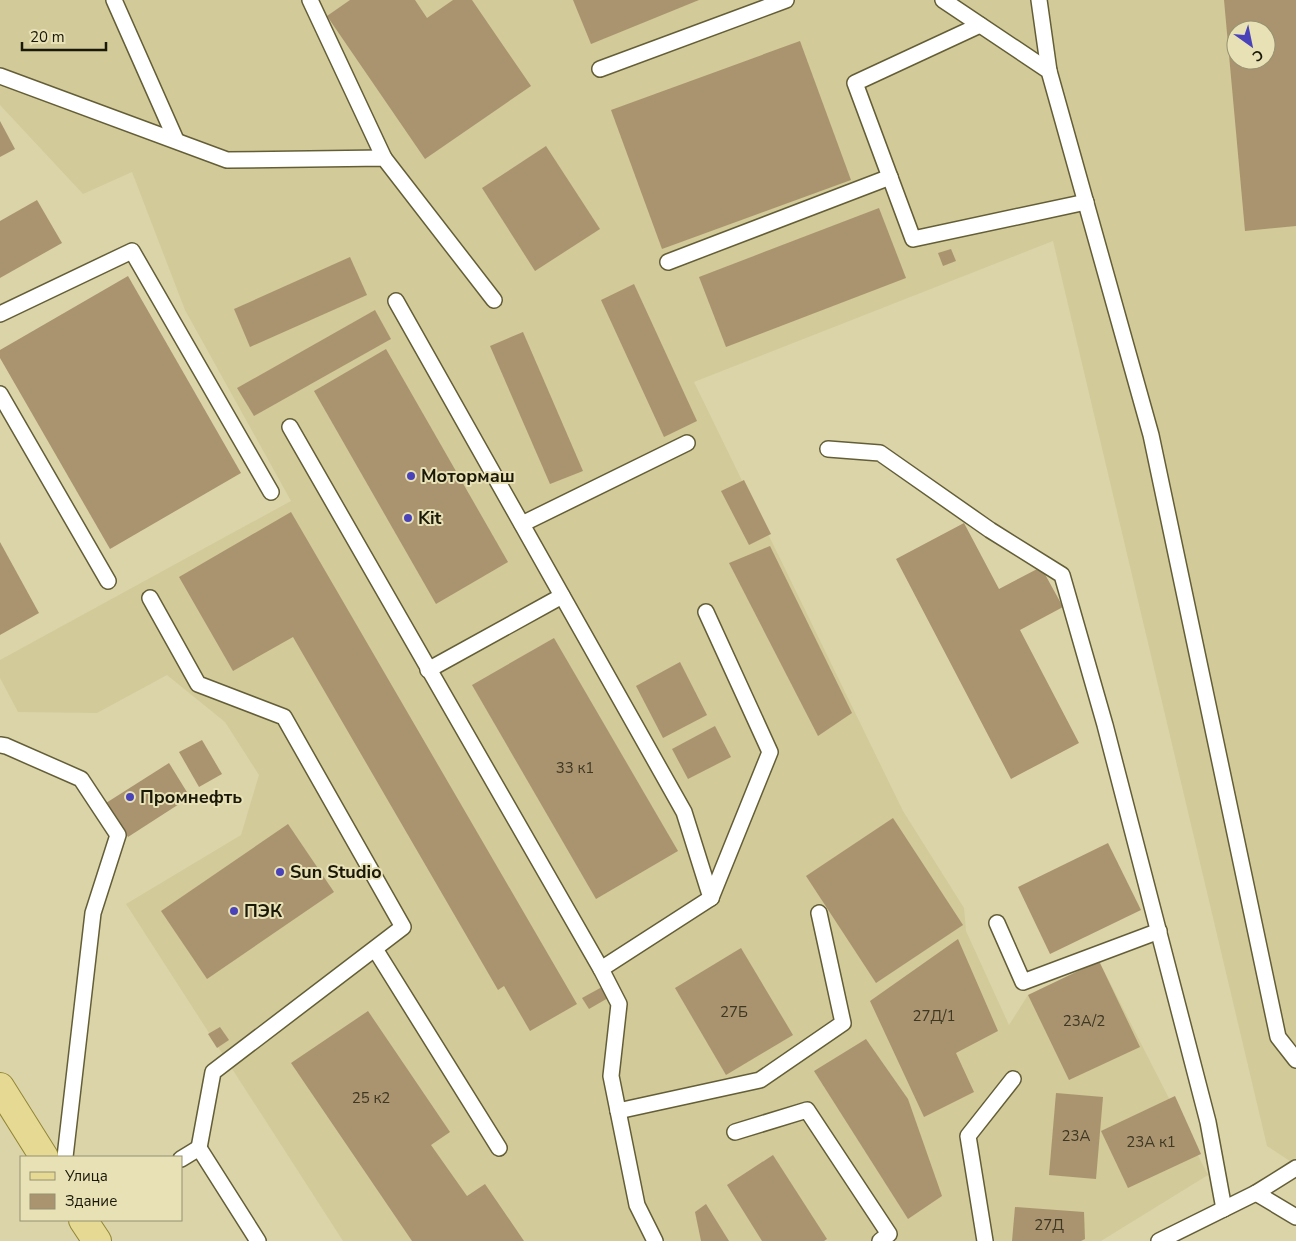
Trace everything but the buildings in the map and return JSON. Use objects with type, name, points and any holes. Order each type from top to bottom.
[{"type":"main road","points":[[0,1087],[43,1156]]},
{"type":"main road","points":[[85,1221],[97,1241]]},
{"type":"lane","points":[[114,0],[176,140]]},
{"type":"lane","points":[[310,0],[384,158],[494,300]]},
{"type":"lane","points":[[600,69],[786,0]]},
{"type":"lane","points":[[943,0],[1049,70]]},
{"type":"lane","points":[[1039,0],[1049,70],[1151,435],[1278,1037],[1296,1060]]},
{"type":"lane","points":[[980,24],[855,83],[913,239],[1086,202]]},
{"type":"lane","points":[[0,76],[227,160],[384,158]]},
{"type":"lane","points":[[668,262],[890,177]]},
{"type":"lane","points":[[0,314],[132,251],[271,492]]},
{"type":"lane","points":[[396,301],[684,812],[711,898]]},
{"type":"lane","points":[[0,394],[108,581]]},
{"type":"lane","points":[[290,427],[601,969],[618,1004],[611,1076],[637,1206],[655,1241]]},
{"type":"lane","points":[[522,524],[687,443]]},
{"type":"lane","points":[[828,449],[880,453],[990,530],[1062,575],[1106,725],[1208,1122],[1224,1209]]},
{"type":"lane","points":[[428,670],[562,596]]},
{"type":"lane","points":[[150,598],[198,684],[284,717],[403,927],[212,1072],[199,1148],[258,1241]]},
{"type":"lane","points":[[601,969],[711,898],[770,752],[706,612]]},
{"type":"lane","points":[[0,745],[82,779],[118,835],[93,913],[65,1156]]},
{"type":"lane","points":[[618,1111],[760,1080],[843,1023],[819,913]]},
{"type":"lane","points":[[997,922],[1022,982],[1159,931]]},
{"type":"lane","points":[[375,949],[499,1148]]},
{"type":"lane","points":[[985,1241],[968,1136],[1013,1079]]},
{"type":"lane","points":[[735,1132],[806,1110],[888,1234],[880,1241]]},
{"type":"lane","points":[[182,1158],[199,1148]]},
{"type":"lane","points":[[1159,1241],[1256,1193],[1296,1168]]},
{"type":"lane","points":[[1256,1193],[1296,1217]]},
{"type":"shaded area","points":[[0,0],[1296,0],[1296,1165],[1267,1146],[1053,241],[694,382],[903,811],[964,908],[966,931],[1009,1025],[1028,995],[1099,961],[1208,1175],[1101,1241],[343,1241],[126,904],[241,835],[259,775],[225,722],[167,675],[97,713],[18,712],[0,678],[0,660],[291,501],[185,310],[132,172],[83,194],[0,105]]},
{"type":"place","name":"Мотормаш","points":[[411,476]]},
{"type":"place","name":"Kit","points":[[408,518]]},
{"type":"place","name":"Промнефть","points":[[130,797]]},
{"type":"place","name":"Sun Studio","points":[[280,872]]},
{"type":"place","name":"ПЭК","points":[[234,911]]}]
